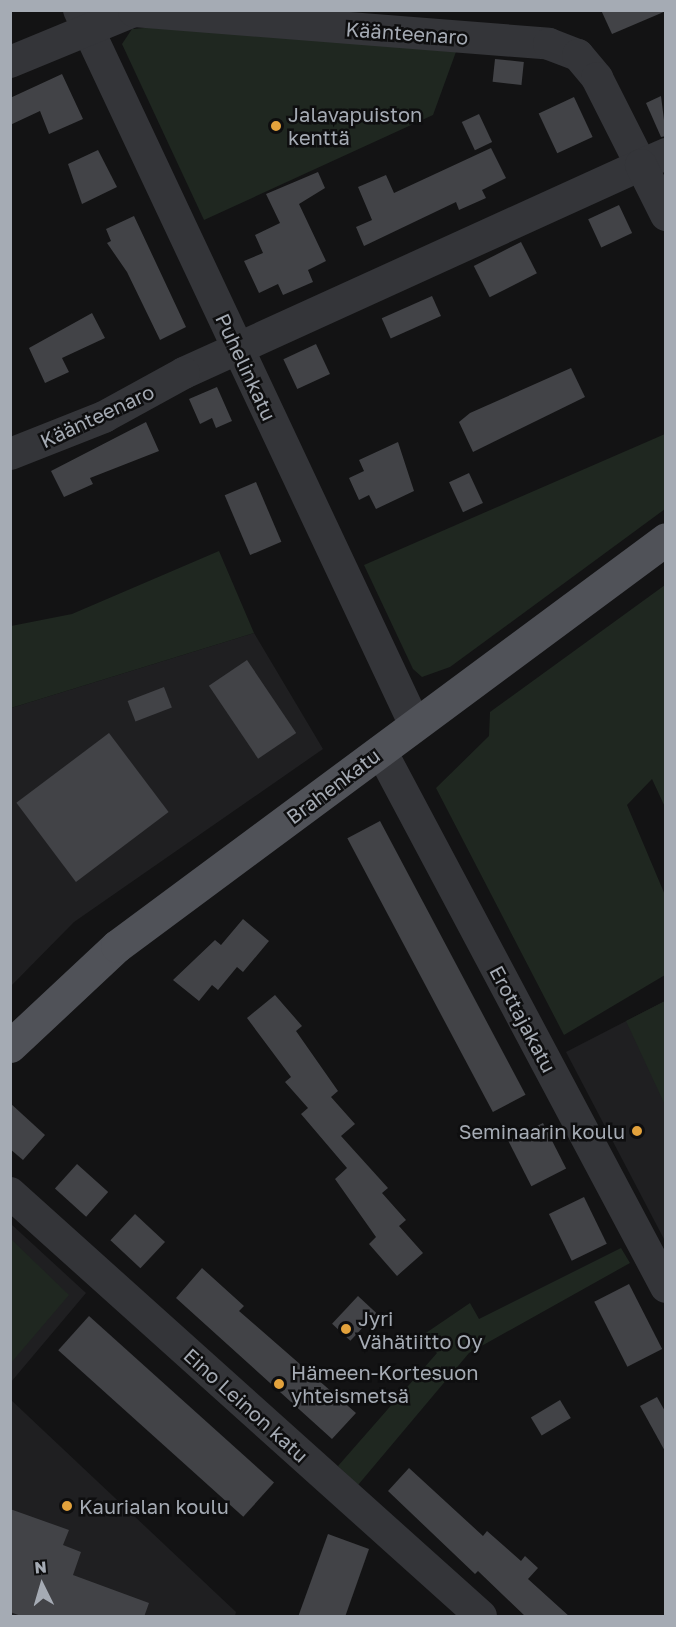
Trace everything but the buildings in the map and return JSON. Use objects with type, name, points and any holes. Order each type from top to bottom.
[{"type":"main road","name":"Brahenkatu","points":[[10,1046],[117,946],[381,751],[414,723],[666,539]]},
{"type":"street","name":"Käänteenaro","points":[[10,62],[83,18],[156,11],[549,44],[578,55],[597,78],[653,160],[666,215]]},
{"type":"street","name":"Puhelinkatu","points":[[83,18],[414,723]]},
{"type":"street","name":"Käänteenaro","points":[[10,454],[239,353],[653,160]]},
{"type":"street","name":"Erottajakatu","points":[[381,751],[666,1287]]},
{"type":"street","name":"Eino Leinon katu","points":[[10,1193],[481,1617]]},
{"type":"shaded area","points":[[178,25],[457,49],[433,115],[204,220],[122,44],[132,29]]},
{"type":"shaded area","points":[[665,434],[665,509],[450,667],[422,677],[413,669],[364,565]]},
{"type":"shaded area","points":[[219,551],[254,633],[11,708],[11,626],[72,614]]},
{"type":"shaded area","points":[[665,585],[665,807],[652,779],[627,805],[665,895],[665,975],[564,1035],[436,788],[489,736],[490,712]]},
{"type":"shaded area","points":[[254,633],[323,749],[74,922],[11,986],[11,708]]},
{"type":"shaded area","name":"Seminaarin koulu","points":[[665,1001],[665,1241],[566,1052]]},
{"type":"shaded area","points":[[665,1001],[665,1105],[626,1021]]},
{"type":"shaded area","points":[[11,1224],[86,1293],[11,1382]]},
{"type":"shaded area","points":[[11,1239],[69,1295],[11,1363]]},
{"type":"shaded area","points":[[621,1248],[630,1263],[469,1353],[358,1485],[338,1466],[437,1353],[420,1337],[470,1303],[479,1319]]},
{"type":"shaded area","name":"Kaurialan koulu","points":[[10,1399],[236,1612],[235,1616],[11,1616]]},
{"type":"place","name":"Jalavapuiston kenttä","points":[[276,126]]},
{"type":"place","name":"Seminaarin koulu","points":[[637,1131]]},
{"type":"place","name":"Jyri Vähätiitto Oy","points":[[346,1329]]},
{"type":"place","name":"Hämeen-Kortesuon yhteismetsä","points":[[279,1384]]},
{"type":"place","name":"Kaurialan koulu","points":[[67,1506]]}]
